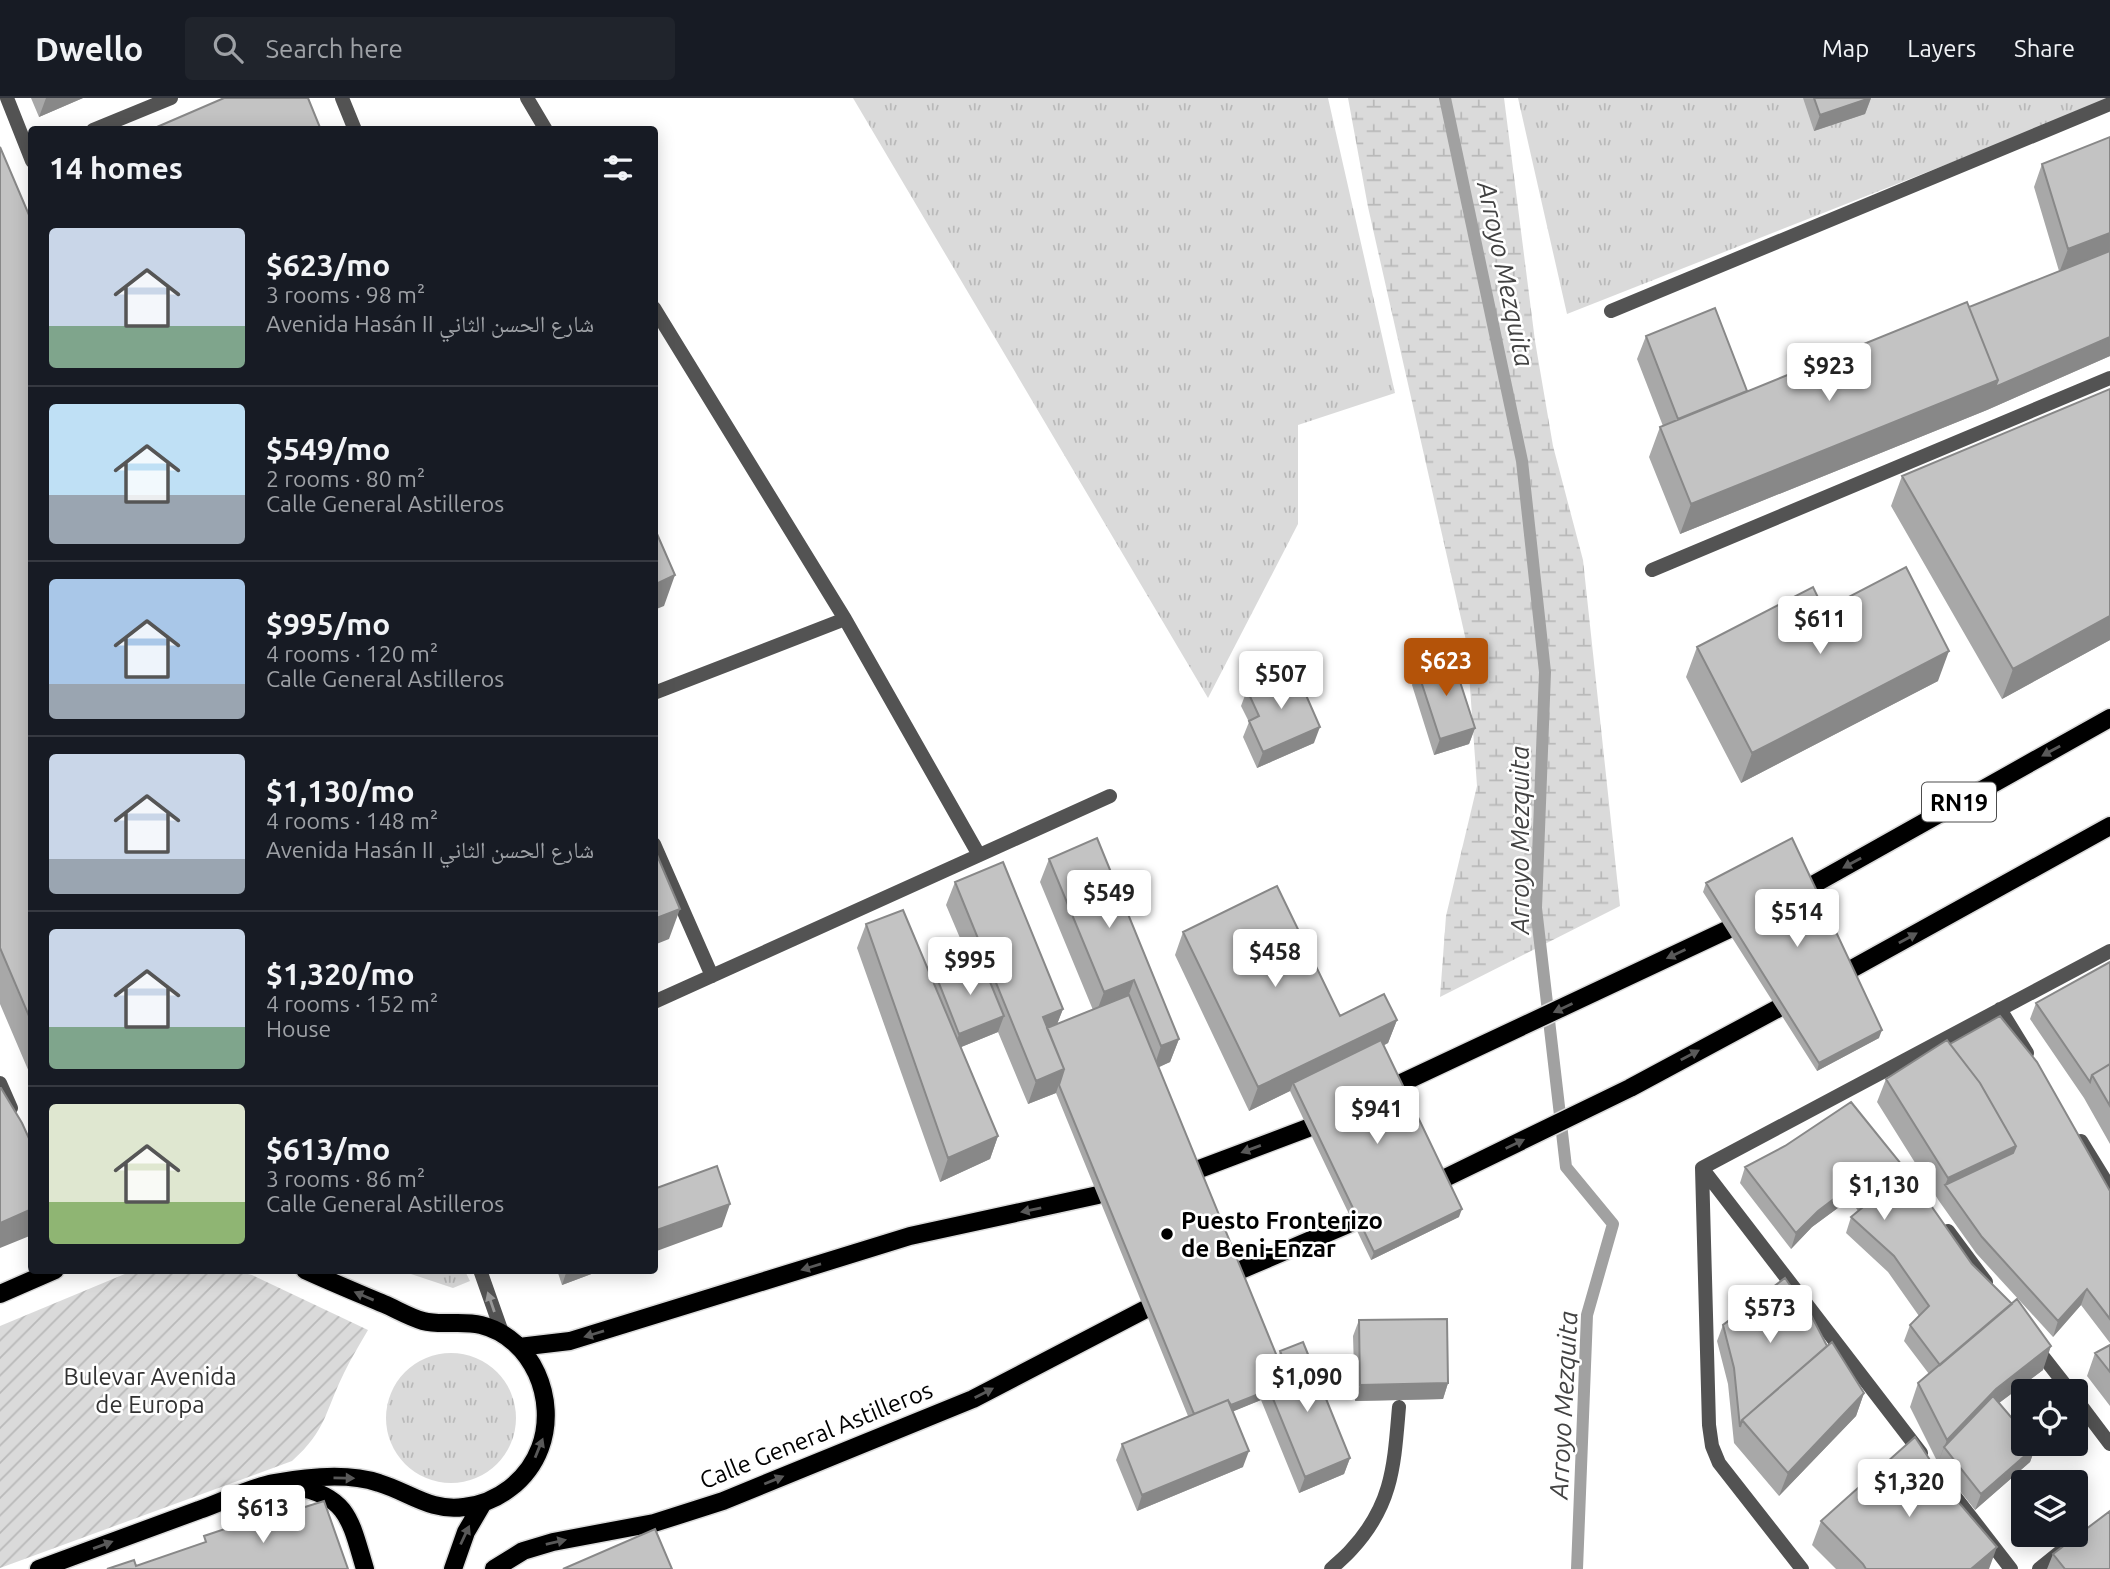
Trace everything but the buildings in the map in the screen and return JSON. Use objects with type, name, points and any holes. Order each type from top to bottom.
[{"type":"main road","name":"RN19","points":[[1809,887],[2110,718]]},
{"type":"main road","points":[[1848,971],[2110,826]]},
{"type":"main road","points":[[1395,1086],[1727,930]]},
{"type":"main road","points":[[1447,1177],[1630,1088],[1777,1009]]},
{"type":"main road","points":[[1194,1171],[1308,1128]]},
{"type":"main road","points":[[519,1347],[570,1341],[910,1236],[1098,1195]]},
{"type":"main road","points":[[1236,1272],[1353,1222]]},
{"type":"main road","points":[[0,1294],[46,1274]]},
{"type":"main road","points":[[39,1569],[272,1484],[352,1478],[379,1483],[421,1502],[441,1507],[463,1507],[483,1503],[505,1493],[523,1477],[536,1458],[545,1435],[547,1412],[543,1388],[534,1366],[519,1347],[484,1325],[464,1321],[423,1321],[314,1274]]},
{"type":"main road","name":"Calle General Astilleros","points":[[494,1569],[523,1551],[553,1542],[654,1523],[723,1501],[973,1399],[1144,1310]]},
{"type":"main road","points":[[272,1484],[316,1490],[338,1503],[347,1516],[365,1569]]},
{"type":"main road","points":[[453,1569],[466,1532],[483,1503]]},
{"type":"street","points":[[7,98],[28,150]]},
{"type":"street","points":[[103,126],[171,98]]},
{"type":"street","points":[[342,98],[353,126]]},
{"type":"street","points":[[527,98],[544,126]]},
{"type":"street","points":[[1611,311],[2110,104]]},
{"type":"street","points":[[658,315],[845,619],[979,855]]},
{"type":"street","points":[[1652,570],[2110,378]]},
{"type":"street","points":[[658,691],[845,619]]},
{"type":"street","points":[[658,1000],[1110,796]]},
{"type":"street","points":[[658,853],[712,976]]},
{"type":"street","points":[[1702,1168],[1847,1099],[2000,1009],[2110,951]]},
{"type":"street","points":[[2000,1009],[2037,1069]]},
{"type":"street","points":[[2,1090],[15,1119]]},
{"type":"street","points":[[2073,1128],[2110,1188]]},
{"type":"street","points":[[1702,1168],[1709,1425],[1712,1446],[1719,1463],[1802,1569]]},
{"type":"street","points":[[1702,1168],[2011,1569]]},
{"type":"street","points":[[1935,1215],[1994,1292]]},
{"type":"street","points":[[481,1274],[503,1335]]},
{"type":"street","points":[[2028,1336],[2061,1379]]},
{"type":"street","points":[[1318,1569],[1337,1567],[1368,1530],[1385,1500],[1393,1470],[1399,1407]]},
{"type":"street","points":[[2088,1415],[2110,1444]]},
{"type":"street","points":[[2039,1569],[2067,1547]]},
{"type":"green space","points":[[853,98],[1328,98],[1395,393],[1298,425],[1298,524],[1208,698]]},
{"type":"green space","points":[[1348,98],[1504,98],[1535,341],[1553,446],[1583,560],[1620,906],[1440,997],[1446,916],[1477,786],[1467,645],[1368,207]]},
{"type":"green space","points":[[1518,98],[2110,98],[2110,100],[1567,314]]},
{"type":"green space","name":"Bulevar Avenida de Europa","points":[[125,1274],[248,1274],[368,1330],[347,1367],[319,1430],[292,1461],[0,1568],[0,1326]]},
{"type":"green space","points":[[411,1274],[466,1274],[470,1281],[453,1288]]},
{"type":"green space","points":[[451,1353],[476,1358],[497,1372],[511,1393],[516,1418],[511,1443],[497,1464],[476,1478],[451,1483],[426,1478],[405,1464],[391,1443],[386,1418],[391,1393],[405,1372],[426,1358]]},
{"type":"waterway","name":"Arroyo Mezquita","points":[[1445,98],[1522,461],[1545,672],[1536,908],[1566,1167],[1613,1224],[1587,1315],[1577,1569]]},
{"type":"place","name":"Puesto Fronterizo de Beni-Enzar","points":[[1167,1234]]}]
